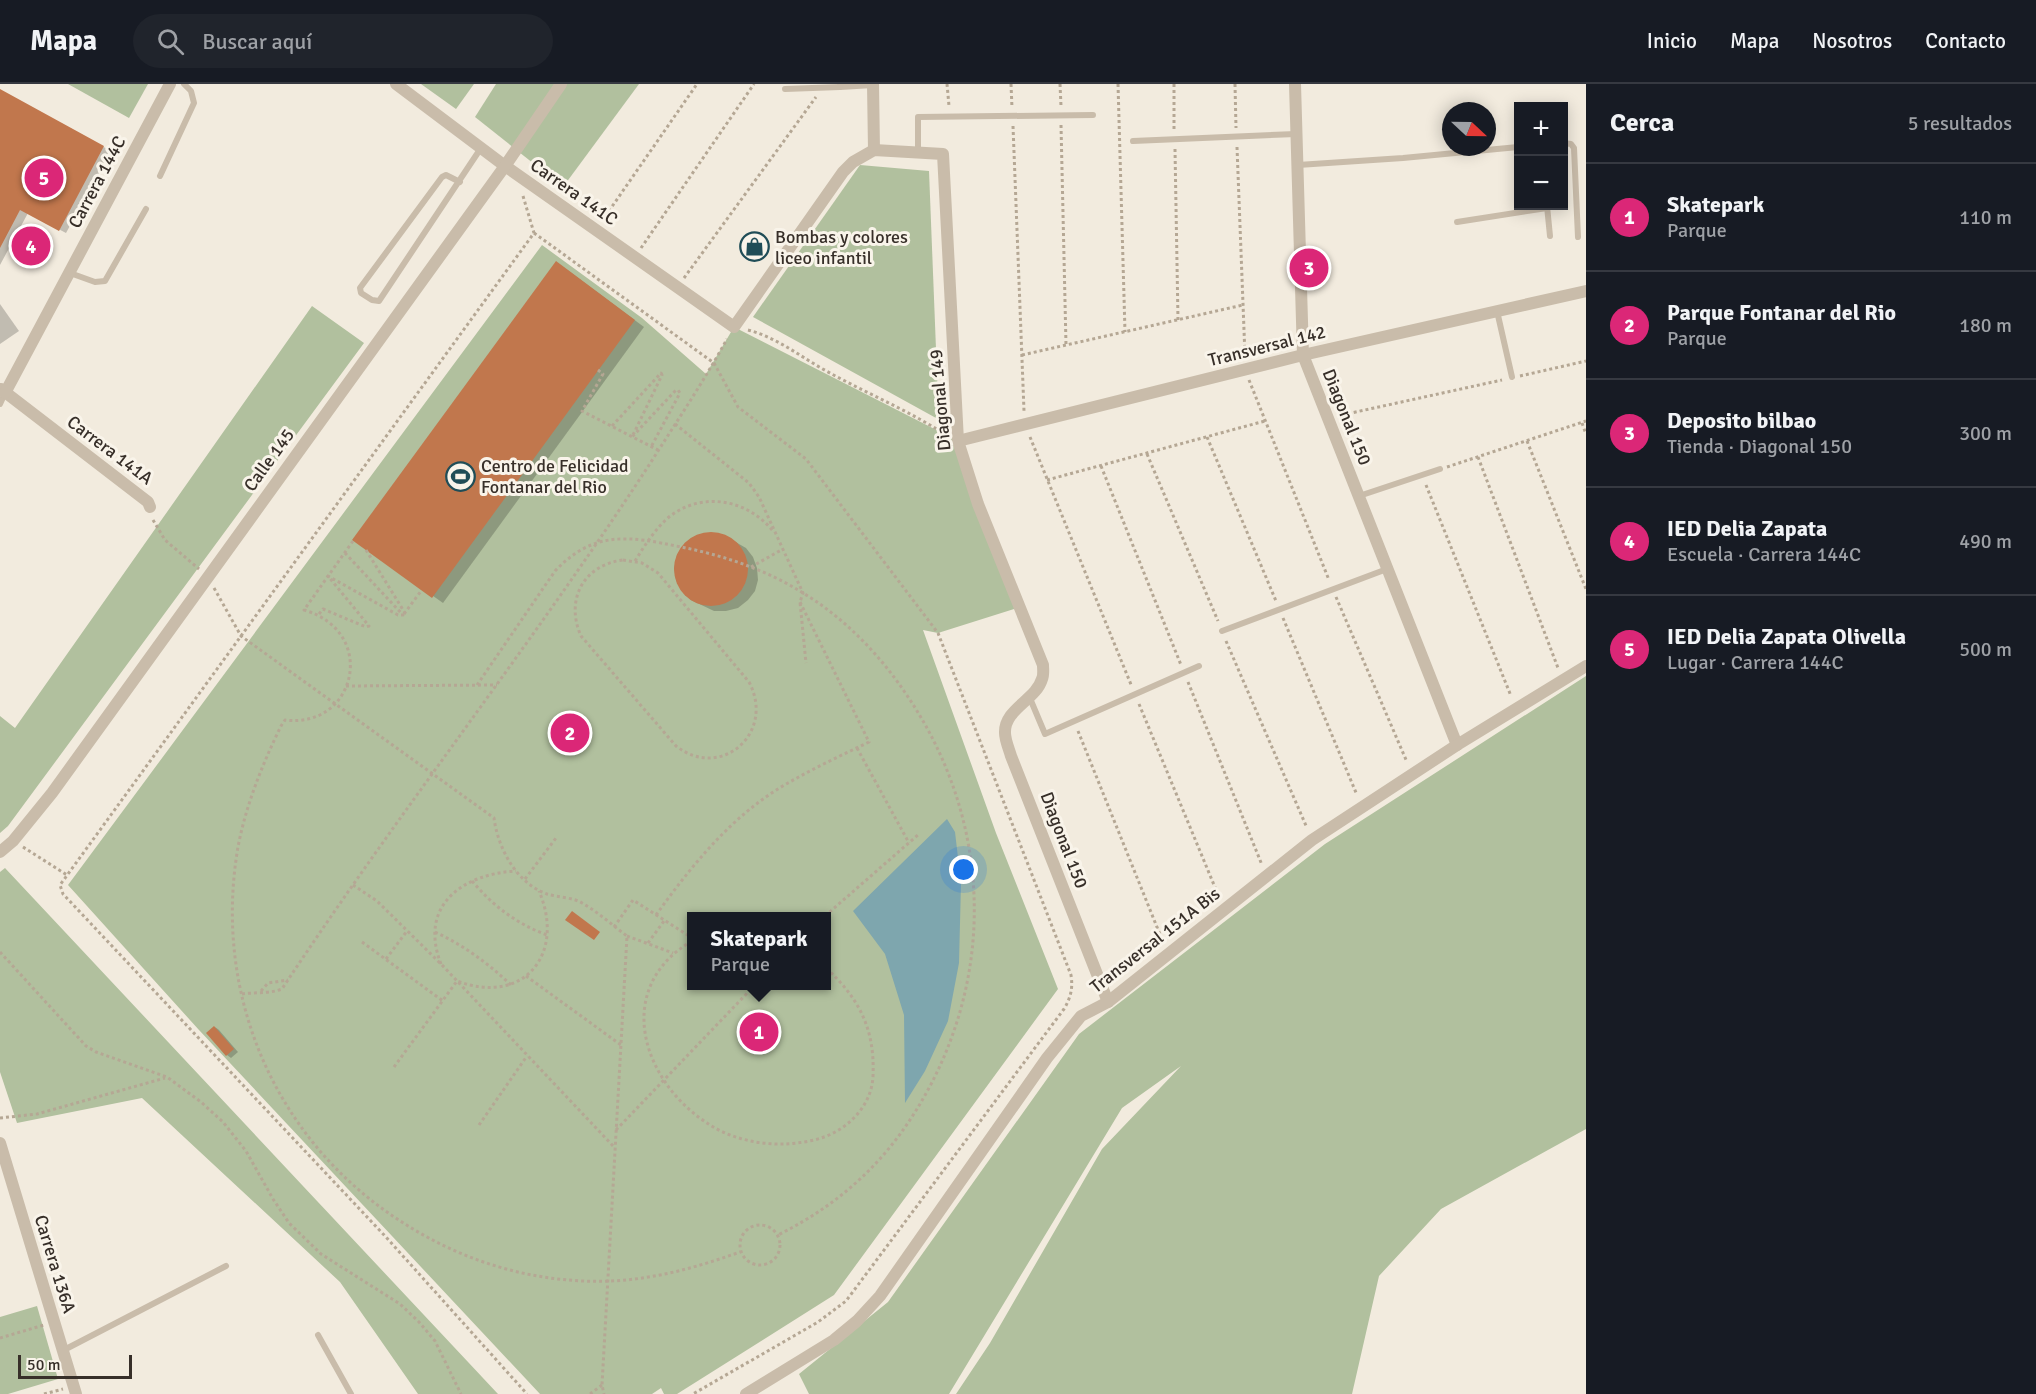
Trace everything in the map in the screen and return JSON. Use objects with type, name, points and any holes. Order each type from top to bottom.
[{"type":"street","name":"Carrera 144C","points":[[2,395],[170,84]]},
{"type":"street","name":"Carrera 141C","points":[[396,84],[510,169],[734,327]]},
{"type":"street","name":"Calle 145","points":[[0,852],[13,841],[52,793],[207,576],[510,169],[561,84]]},
{"type":"street","name":"Diagonal 150","points":[[1295,84],[1303,355],[1457,745]]},
{"type":"street","points":[[873,85],[874,150]]},
{"type":"street","points":[[734,327],[843,172],[853,162],[874,150],[918,153]]},
{"type":"street","name":"Diagonal 149","points":[[918,153],[944,154],[958,441],[978,504],[1043,665],[1042,679],[1029,696]]},
{"type":"street","name":"Transversal 142","points":[[958,441],[1303,355],[1586,291]]},
{"type":"street","name":"Carrera 141A","points":[[2,395],[148,502],[150,507]]},
{"type":"street","name":"Transversal 151A Bis","points":[[746,1394],[834,1340],[857,1321],[880,1296],[1047,1058],[1081,1016],[1108,1002],[1312,840],[1457,745],[1586,666]]},
{"type":"street","name":"Diagonal 150","points":[[1029,696],[1013,712],[1006,725],[1005,734],[1011,756],[1108,1002]]},
{"type":"street","name":"Carrera 136A","points":[[0,1143],[74,1390]]},
{"type":"lane","points":[[160,176],[194,103],[191,91],[184,84]]},
{"type":"lane","points":[[785,88],[873,85]]},
{"type":"lane","points":[[918,153],[918,117],[1093,114]]},
{"type":"lane","points":[[1132,141],[1296,134]]},
{"type":"lane","points":[[1568,144],[1574,148],[1578,237]]},
{"type":"lane","points":[[1298,165],[1514,147]]},
{"type":"lane","points":[[459,182],[446,176],[442,177],[360,288],[361,293],[372,300],[379,301],[459,182],[481,148]]},
{"type":"lane","points":[[69,272],[95,282],[105,281],[146,209]]},
{"type":"lane","points":[[1457,222],[1529,210]]},
{"type":"lane","points":[[1547,210],[1550,236]]},
{"type":"lane","points":[[1497,311],[1512,377]]},
{"type":"lane","points":[[1359,495],[1440,469]]},
{"type":"lane","points":[[1222,631],[1387,568]]},
{"type":"lane","points":[[1029,696],[1045,734],[1199,666]]},
{"type":"lane","points":[[62,1350],[226,1266]]},
{"type":"lane","points":[[318,1335],[351,1394]]},
{"type":"path","points":[[596,230],[697,84]]},
{"type":"path","points":[[634,257],[754,84]]},
{"type":"path","points":[[947,84],[949,116]]},
{"type":"path","points":[[1011,84],[1025,424],[1225,910]]},
{"type":"path","points":[[1060,84],[1066,345]]},
{"type":"path","points":[[1118,84],[1125,332]]},
{"type":"path","points":[[1174,84],[1178,320]]},
{"type":"path","points":[[1234,84],[1245,369],[1333,589],[1412,775]]},
{"type":"path","points":[[678,287],[823,87]]},
{"type":"path","points":[[510,169],[534,233],[714,363],[738,407],[806,459],[938,633],[1071,975],[1072,993],[1064,1009],[846,1301],[818,1322],[693,1394]]},
{"type":"path","points":[[527,1394],[385,1236],[63,894],[60,885],[534,233]]},
{"type":"path","points":[[1022,355],[1243,305]]},
{"type":"path","points":[[242,994],[261,991],[270,993],[282,989],[353,885],[600,540],[714,363],[734,327],[757,332],[788,347],[821,368],[958,441]]},
{"type":"path","points":[[1328,418],[1586,361]]},
{"type":"path","points":[[598,370],[603,374],[582,411],[658,450]]},
{"type":"path","points":[[612,426],[661,373],[632,437]]},
{"type":"path","points":[[632,437],[678,390],[679,394],[651,447]]},
{"type":"path","points":[[1047,480],[1265,421]]},
{"type":"path","points":[[1440,469],[1584,422],[1586,434]]},
{"type":"path","points":[[675,424],[749,483],[759,497],[803,593],[800,602],[806,663]]},
{"type":"path","points":[[1207,437],[1362,807]]},
{"type":"path","points":[[1527,441],[1586,589]]},
{"type":"path","points":[[1147,454],[1312,840]]},
{"type":"path","points":[[1478,456],[1562,681]]},
{"type":"path","points":[[1422,475],[1516,709]]},
{"type":"path","points":[[635,561],[647,541],[668,518],[693,504],[709,501],[740,506],[754,512],[776,534]]},
{"type":"path","name":"Carrera 141A","points":[[150,507],[153,521],[165,540],[207,576],[241,636]]},
{"type":"path","points":[[477,685],[555,571],[575,553],[600,540],[647,541],[698,551],[750,568],[803,593],[833,614],[878,657],[897,680],[928,728],[951,779],[968,839],[975,894],[974,937],[970,969],[957,1023],[937,1073],[910,1120],[881,1159],[847,1192],[810,1218],[778,1234]]},
{"type":"path","points":[[353,541],[304,610],[319,615],[334,625],[345,640],[351,658],[350,677],[343,694],[331,709],[315,718],[297,722],[285,720],[255,784],[238,848],[234,882],[234,944],[250,1028],[262,1060],[294,1119],[343,1177],[368,1198],[425,1237],[497,1266],[537,1276],[580,1281],[609,1281],[664,1275],[740,1252]]},
{"type":"path","points":[[750,568],[783,549]]},
{"type":"path","points":[[366,550],[404,614]]},
{"type":"path","points":[[345,553],[404,614]]},
{"type":"path","points":[[613,561],[635,561],[658,573],[752,689],[757,710],[754,727],[744,742],[732,752],[716,758],[707,758],[682,751],[581,636],[575,616],[575,605],[585,579],[593,571],[613,561]]},
{"type":"path","points":[[328,576],[398,615],[404,614],[421,591]]},
{"type":"path","points":[[319,615],[323,609],[366,627],[369,626],[328,576]]},
{"type":"path","points":[[656,915],[700,857],[742,817],[786,784],[869,742],[800,602]]},
{"type":"path","points":[[241,636],[494,818],[500,845],[516,871],[539,891],[580,901],[627,936],[673,953]]},
{"type":"path","points":[[346,686],[497,685]]},
{"type":"path","points":[[1074,721],[1168,955]]},
{"type":"path","points":[[857,748],[909,843]]},
{"type":"path","points":[[830,912],[919,834]]},
{"type":"path","points":[[525,879],[556,838]]},
{"type":"path","points":[[13,841],[67,875]]},
{"type":"path","points":[[442,965],[437,953],[435,932],[438,915],[450,895],[472,880],[492,874],[516,871]]},
{"type":"path","points":[[472,880],[489,900],[510,917],[547,935]]},
{"type":"path","points":[[353,885],[377,902],[442,965],[616,1149]]},
{"type":"path","points":[[457,981],[485,988],[511,985],[526,976],[539,959],[547,935],[546,907],[539,891]]},
{"type":"path","points":[[614,927],[633,900],[687,937]]},
{"type":"path","points":[[647,944],[664,921]]},
{"type":"path","points":[[386,960],[407,931]]},
{"type":"path","points":[[435,932],[470,951],[511,985]]},
{"type":"path","points":[[604,1394],[602,1385],[627,936]]},
{"type":"path","points":[[362,942],[443,1001]]},
{"type":"path","points":[[687,943],[673,953],[656,972],[649,986],[644,1014],[648,1045],[663,1080],[693,1113],[727,1134],[754,1142],[774,1144],[807,1142],[833,1133],[847,1125],[867,1101],[873,1085],[874,1060],[870,1035],[861,1012],[847,988],[831,973]]},
{"type":"path","points":[[0,952],[86,1046],[96,1052],[167,1077],[201,1102],[223,1122],[246,1150],[289,1223],[321,1254],[400,1304],[419,1322],[435,1341],[461,1394]]},
{"type":"path","points":[[526,976],[621,1045]]},
{"type":"path","points":[[261,991],[268,983],[288,980]]},
{"type":"path","points":[[394,1067],[457,981]]},
{"type":"path","points":[[616,1130],[750,990]]},
{"type":"path","points":[[478,1125],[527,1056]]},
{"type":"path","points":[[0,1118],[37,1114],[167,1077]]},
{"type":"path","points":[[755,1226],[768,1226],[778,1234],[779,1255],[769,1264],[755,1266],[740,1252],[744,1233],[755,1226]]},
{"type":"path","points":[[0,1338],[54,1322]]},
{"type":"path","points":[[590,1394],[602,1385]]},
{"type":"path","points":[[44,1394],[74,1390]]},
{"type":"green space","points":[[68,84],[148,84],[129,118]]},
{"type":"green space","points":[[421,84],[474,84],[456,109]]},
{"type":"green space","points":[[496,84],[639,84],[563,187],[475,117]]},
{"type":"green space","points":[[860,165],[929,171],[938,400],[936,418],[753,317]]},
{"type":"green space","points":[[542,245],[642,318],[706,374],[734,327],[958,441],[1020,607],[938,633],[923,630],[996,833],[1058,989],[834,1295],[677,1394],[664,1394],[661,1388],[652,1394],[540,1394],[199,1030],[68,885]]},
{"type":"green space","points":[[312,306],[364,343],[8,826],[0,833],[0,716],[15,728]]},
{"type":"green space","points":[[1586,676],[1586,1129],[1441,1209],[1379,1276],[1352,1394],[956,1394],[990,1343],[1102,1149],[1181,1066],[1122,1108],[949,1394],[809,1394],[799,1374],[888,1302],[1079,1034],[1325,844]]},
{"type":"green space","points":[[5,868],[498,1394],[418,1394],[340,1282],[142,1098],[17,1123],[0,1072],[0,872]]},
{"type":"green space","points":[[37,1306],[58,1379],[8,1394],[0,1394],[0,1317]]},
{"type":"water","points":[[947,819],[955,832],[961,883],[959,963],[948,1021],[925,1071],[905,1103],[904,1015],[885,954],[853,911]]},
{"type":"building","points":[[0,89],[104,146],[59,231],[20,210],[0,248]]},
{"type":"building","name":"Centro de Felicidad Fontanar del Rio","points":[[556,261],[635,320],[432,598],[352,540]]},
{"type":"building","points":[[718,532],[738,542],[746,555],[748,569],[746,583],[738,596],[725,604],[704,606],[684,596],[676,583],[674,562],[684,542],[697,534]]},
{"type":"building","points":[[572,911],[600,932],[594,940],[565,920]]},
{"type":"building","points":[[214,1026],[234,1049],[226,1056],[206,1033]]},
{"type":"place","name":"IED Delia Zapata Olivella","points":[[44,178]]},
{"type":"place","name":"IED Delia Zapata","points":[[31,246]]},
{"type":"place","name":"Bombas y colores liceo infantil","points":[[754,247]]},
{"type":"place","name":"Deposito bilbao","points":[[1309,268]]},
{"type":"place","name":"Centro de Felicidad Fontanar del Rio","points":[[460,476]]},
{"type":"place","name":"Parque Fontanar del Rio","points":[[570,733]]},
{"type":"place","name":"Skatepark","points":[[759,1032]]}]
